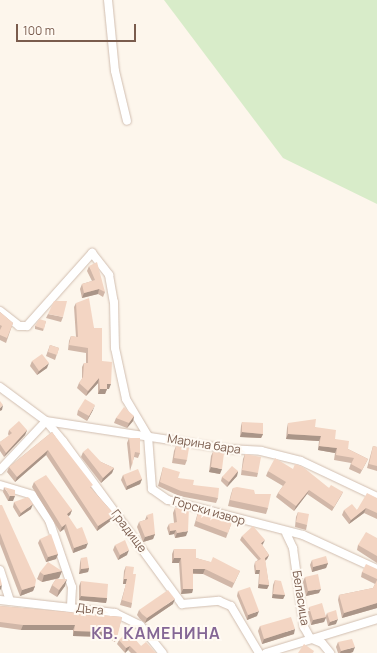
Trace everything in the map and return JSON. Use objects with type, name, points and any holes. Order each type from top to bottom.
[{"type":"street","points":[[108,0],[115,71],[127,121]]},
{"type":"street","name":"Горски извор","points":[[0,311],[19,326],[27,326],[92,253],[108,275],[114,302],[115,348],[126,398],[148,436],[152,489],[168,500],[335,548],[377,569]]},
{"type":"street","name":"Градище","points":[[0,387],[46,421],[178,600],[191,606],[219,600],[231,606],[259,653]]},
{"type":"street","points":[[0,470],[46,421]]},
{"type":"street","name":"Марина бара","points":[[46,421],[148,436],[228,450],[261,451],[301,461],[377,497]]},
{"type":"street","points":[[0,485],[32,495],[49,520],[72,587],[71,607]]},
{"type":"street","name":"Беласица","points":[[286,533],[293,548],[304,627],[310,638],[329,653]]},
{"type":"street","points":[[0,570],[10,600]]},
{"type":"street","name":"Дъга","points":[[0,600],[115,613],[134,622],[163,653]]},
{"type":"street","points":[[266,653],[310,638],[377,619]]},
{"type":"green space","points":[[164,0],[377,0],[377,204],[283,158]]},
{"type":"building","points":[[97,262],[105,292],[99,289],[84,293],[82,284],[95,280],[89,266]]},
{"type":"building","points":[[89,298],[94,328],[102,328],[102,361],[112,362],[111,384],[107,384],[107,389],[100,389],[99,378],[88,391],[79,383],[83,377],[84,363],[88,363],[88,348],[69,345],[71,336],[78,337],[76,303]]},
{"type":"building","points":[[54,301],[67,301],[63,317],[48,314]]},
{"type":"building","points":[[0,312],[13,323],[7,338],[0,335],[2,326],[0,325]]},
{"type":"building","points":[[39,319],[46,321],[44,329],[35,326]]},
{"type":"building","points":[[50,345],[59,348],[57,355],[48,352]]},
{"type":"building","points":[[42,354],[49,363],[39,371],[32,361]]},
{"type":"building","points":[[85,399],[95,405],[89,416],[78,410]]},
{"type":"building","points":[[0,401],[3,405],[0,408]]},
{"type":"building","points":[[124,407],[134,416],[129,423],[116,418]]},
{"type":"building","points":[[316,419],[315,427],[336,430],[335,439],[349,441],[348,449],[368,459],[362,470],[351,464],[354,458],[336,455],[337,448],[319,446],[321,436],[288,434],[288,423]]},
{"type":"building","points":[[19,421],[27,430],[6,453],[0,442],[12,433],[9,430]]},
{"type":"building","points":[[242,422],[263,423],[263,434],[242,432]]},
{"type":"building","points":[[52,432],[93,485],[90,487],[115,515],[98,526],[48,450],[17,477],[9,467]]},
{"type":"building","points":[[129,438],[140,438],[140,453],[135,452],[132,466]]},
{"type":"building","points":[[176,446],[189,448],[187,460],[174,458]]},
{"type":"building","points":[[373,446],[377,447],[377,466],[369,464]]},
{"type":"building","points":[[88,448],[101,462],[114,468],[103,478],[83,452]]},
{"type":"building","points":[[213,452],[224,453],[222,469],[211,467]]},
{"type":"building","points":[[245,454],[261,457],[258,473],[242,470]]},
{"type":"building","points":[[275,458],[293,469],[295,464],[303,467],[329,488],[331,485],[343,492],[334,507],[309,490],[296,506],[278,493],[286,482],[268,471]]},
{"type":"building","points":[[232,466],[238,471],[229,482],[222,477]]},
{"type":"building","points":[[163,467],[180,472],[178,478],[194,480],[193,485],[219,488],[218,498],[181,491],[160,482]]},
{"type":"building","points":[[138,469],[142,479],[127,486],[123,475]]},
{"type":"building","points":[[46,475],[72,510],[67,514],[77,529],[82,527],[88,543],[74,548],[66,524],[62,527],[34,482]]},
{"type":"building","points":[[4,487],[15,490],[15,496],[10,496]]},
{"type":"building","points":[[237,487],[254,490],[255,494],[271,494],[268,508],[230,500],[233,488]]},
{"type":"building","points":[[367,493],[377,498],[377,513],[366,508],[351,520],[344,510],[352,504],[357,510]]},
{"type":"building","points":[[28,497],[33,504],[21,513],[14,502]]},
{"type":"building","points":[[0,505],[2,505],[36,580],[35,586],[22,590],[0,533]]},
{"type":"building","points":[[189,507],[188,531],[177,533],[176,530],[170,531],[169,524],[177,522],[175,508]]},
{"type":"building","points":[[199,509],[233,519],[228,533],[196,521]]},
{"type":"building","points":[[298,512],[309,514],[307,525],[296,522]]},
{"type":"building","points":[[153,513],[155,534],[145,537],[139,522],[148,519],[147,515]]},
{"type":"building","points":[[253,526],[265,540],[261,543],[269,555],[265,558],[269,585],[259,584],[260,570],[256,570],[255,562],[261,559],[242,536]]},
{"type":"building","points":[[366,532],[377,538],[377,556],[358,545]]},
{"type":"building","points":[[51,534],[58,554],[48,557],[40,539]]},
{"type":"building","points":[[125,540],[129,550],[120,555],[115,545]]},
{"type":"building","points":[[174,549],[196,549],[196,558],[211,562],[213,557],[240,571],[234,583],[205,569],[193,569],[193,589],[183,589],[181,558],[174,558]]},
{"type":"building","points":[[326,556],[328,563],[313,567],[312,560]]},
{"type":"building","points":[[87,557],[89,568],[81,569],[81,558]]},
{"type":"building","points":[[48,562],[62,571],[44,575],[40,572]]},
{"type":"building","points":[[366,564],[377,569],[377,579],[362,572]]},
{"type":"building","points":[[126,566],[134,567],[133,574],[136,574],[132,603],[122,600],[127,579],[124,579]]},
{"type":"building","points":[[318,574],[321,589],[308,591],[305,577]]},
{"type":"building","points":[[56,579],[67,579],[59,590],[52,585]]},
{"type":"building","points":[[275,580],[281,581],[285,595],[273,594]]},
{"type":"building","points":[[377,580],[377,603],[344,613],[339,595],[373,588]]},
{"type":"building","points":[[81,581],[108,584],[107,598],[81,596]]},
{"type":"building","points":[[250,587],[259,611],[248,615],[238,591]]},
{"type":"building","points":[[168,590],[175,599],[147,618],[142,614],[139,610]]},
{"type":"building","points":[[322,603],[326,617],[313,620],[309,607]]},
{"type":"building","points":[[0,606],[122,617],[117,638],[107,632],[74,631],[75,625],[23,625],[0,622]]},
{"type":"building","points":[[336,610],[338,619],[330,622],[327,613]]},
{"type":"building","points":[[291,617],[295,629],[264,639],[260,626]]},
{"type":"building","points":[[128,631],[141,646],[146,642],[156,653],[137,653],[130,646],[126,648],[119,640]]},
{"type":"building","points":[[352,639],[355,647],[341,651],[338,642]]},
{"type":"building","points":[[304,644],[314,651],[313,653],[298,653]]},
{"type":"district","name":"КВ. КАМЕНИНА","points":[[156,633]]}]
